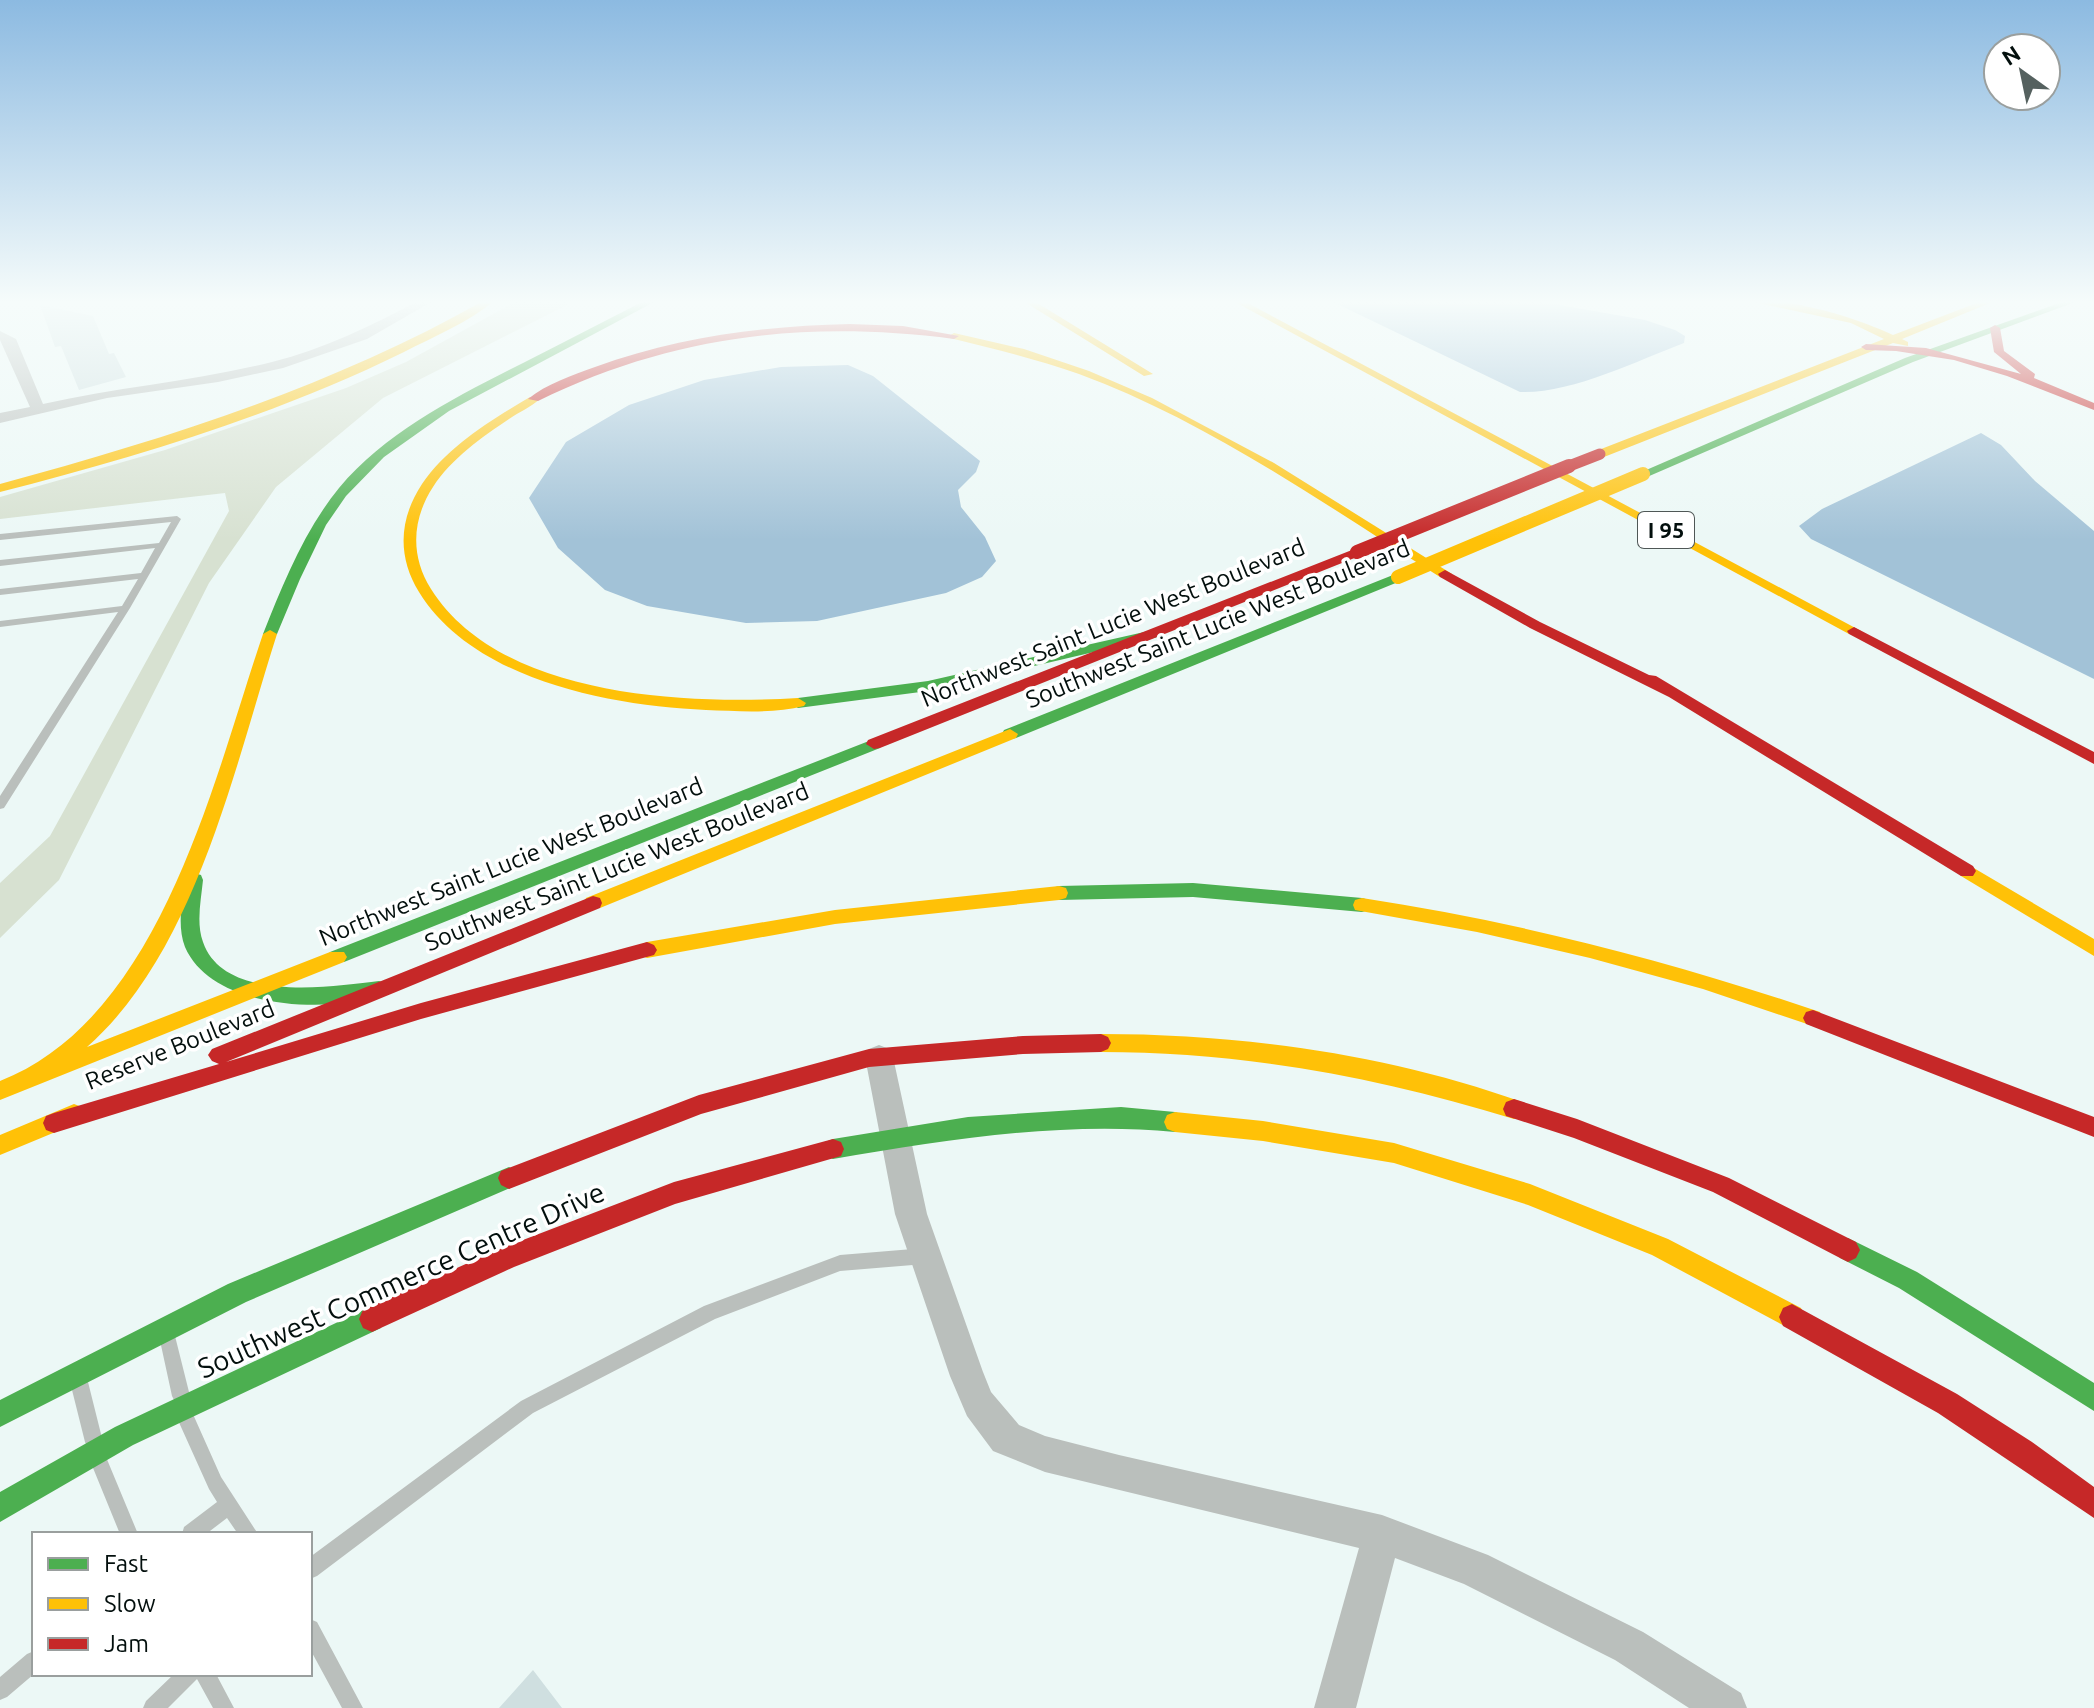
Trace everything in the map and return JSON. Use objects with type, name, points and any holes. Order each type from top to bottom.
[{"type":"main road","points":[[0,472],[158,433],[324,381]]},
{"type":"main road","points":[[0,488],[152,445],[264,407],[329,381]]},
{"type":"main road","points":[[9,1088],[79,1041],[101,1021],[162,934],[196,861],[260,655],[283,599],[328,510],[379,453],[410,430],[498,381]]},
{"type":"main road","points":[[569,381],[501,416],[462,445],[430,480],[413,512],[406,545],[416,579],[440,614],[475,645],[513,665],[561,682],[634,698],[697,705],[801,703],[907,689],[1153,634]]},
{"type":"main road","points":[[1104,381],[1157,402],[1513,613],[1678,695]]},
{"type":"main road","points":[[1159,381],[1163,383]]},
{"type":"main road","name":"I 95","points":[[1387,381],[2094,759]]},
{"type":"main road","name":"Northwest Saint Lucie West Boulevard","points":[[253,990],[1153,634],[1782,381]]},
{"type":"main road","name":"Southwest Saint Lucie West Boulevard","points":[[379,989],[1398,577],[1643,474],[1836,381]]},
{"type":"main road","points":[[2025,381],[2094,407]]},
{"type":"main road","points":[[2040,381],[2054,390]]},
{"type":"main road","points":[[1203,407],[2094,948]]},
{"type":"main road","points":[[196,861],[190,916],[195,950],[212,974],[253,990],[304,997],[379,989]]},
{"type":"main road","points":[[54,1123],[528,980],[648,949],[798,922],[935,903],[1095,890],[1240,892],[1399,908],[1562,943],[1713,984],[1879,1041],[2094,1127]]},
{"type":"main road","name":"Reserve Boulevard","points":[[0,1145],[379,989]]},
{"type":"main road","name":"Reserve Boulevard","points":[[9,1088],[253,990]]},
{"type":"main road","name":"Southwest Commerce Centre Drive","points":[[0,1414],[237,1293],[497,1183],[699,1105],[879,1057],[1023,1045],[1162,1041],[1305,1057],[1429,1082],[1577,1129],[1721,1185],[1908,1280],[2094,1398]]},
{"type":"main road","name":"Southwest Commerce Centre Drive","points":[[0,1508],[97,1451],[184,1407],[506,1258],[674,1193],[848,1145],[968,1127],[1121,1117],[1263,1131],[1394,1153],[1530,1195],[1660,1247],[1858,1351],[2037,1459],[2094,1504]]},
{"type":"street","points":[[26,381],[38,409]]},
{"type":"street","points":[[0,418],[192,381]]},
{"type":"street","points":[[879,1057],[911,1214],[979,1404],[1006,1438],[1045,1454],[1119,1473],[1382,1534],[1474,1569],[1629,1646],[1726,1708]]},
{"type":"street","points":[[1335,1708],[1382,1534]]},
{"type":"lane","points":[[0,537],[177,519],[125,608],[0,805]]},
{"type":"lane","points":[[0,563],[162,545]]},
{"type":"lane","points":[[0,592],[145,575]]},
{"type":"lane","points":[[0,624],[125,608]]},
{"type":"lane","points":[[312,1568],[527,1407],[710,1312],[840,1263],[926,1256]]},
{"type":"lane","points":[[165,1330],[187,1425],[228,1505],[248,1532]]},
{"type":"lane","points":[[77,1375],[97,1451],[128,1532]]},
{"type":"lane","points":[[194,1532],[228,1505]]},
{"type":"lane","points":[[312,1633],[353,1708]]},
{"type":"lane","points":[[0,1690],[32,1663]]},
{"type":"lane","points":[[153,1708],[187,1676]]},
{"type":"lane","points":[[206,1676],[224,1708]]},
{"type":"green space","points":[[363,381],[417,381],[383,398],[276,487],[209,583],[59,880],[0,938],[0,883],[50,836],[229,511],[225,493],[0,519],[0,497],[165,450]]},
{"type":"water","points":[[702,381],[879,381],[980,461],[976,472],[958,490],[961,507],[985,537],[996,561],[982,577],[946,593],[817,621],[746,623],[647,606],[605,590],[558,548],[529,498],[566,442],[629,405]]},
{"type":"water","points":[[1497,381],[1586,381],[1560,388],[1520,392]]},
{"type":"water","points":[[1981,433],[2001,445],[2035,481],[2094,531],[2094,679],[1811,539],[1799,526],[1822,509]]},
{"type":"building","points":[[75,381],[113,381],[79,390]]},
{"type":"building","points":[[533,1670],[562,1708],[499,1708]]},
{"type":"traffic: fast","points":[[270,634],[310,543],[342,493],[400,438],[496,381]]},
{"type":"traffic: fast","points":[[1643,474],[1861,381]]},
{"type":"traffic: fast","points":[[1010,734],[1398,577]]},
{"type":"traffic: fast","points":[[798,703],[928,686],[1153,634]]},
{"type":"traffic: fast","points":[[337,957],[874,744]]},
{"type":"traffic: fast","points":[[194,880],[191,923],[195,947],[208,967],[227,981],[250,990],[276,994],[332,994],[379,989]]},
{"type":"traffic: fast","points":[[1059,893],[1193,890],[1362,905]]},
{"type":"traffic: fast","points":[[833,1149],[968,1127],[1121,1117],[1175,1122]]},
{"type":"traffic: fast","points":[[0,1414],[237,1293],[509,1178]]},
{"type":"traffic: fast","points":[[1848,1250],[1908,1280],[2094,1398]]},
{"type":"traffic: fast","points":[[0,1508],[124,1436],[372,1319]]},
{"type":"traffic: slow","points":[[0,488],[189,433],[332,381]]},
{"type":"traffic: slow","points":[[1104,381],[1210,431],[1445,574]]},
{"type":"traffic: slow","points":[[1387,381],[1854,631]]},
{"type":"traffic: slow","points":[[1600,454],[1787,381]]},
{"type":"traffic: slow","points":[[534,399],[476,437],[450,460],[428,485],[413,513],[408,542],[414,574],[435,607],[465,635],[499,657],[556,680],[590,689],[694,704],[798,703]]},
{"type":"traffic: slow","points":[[1398,577],[1643,474]]},
{"type":"traffic: slow","points":[[18,1084],[82,1039],[100,1021],[133,979],[161,934],[204,837],[270,634]]},
{"type":"traffic: slow","points":[[593,903],[1010,734]]},
{"type":"traffic: slow","points":[[1967,871],[2094,948]]},
{"type":"traffic: slow","points":[[647,950],[835,917],[1059,893]]},
{"type":"traffic: slow","points":[[1362,905],[1477,925],[1590,950],[1813,1018]]},
{"type":"traffic: slow","points":[[0,1091],[337,957]]},
{"type":"traffic: slow","points":[[1101,1043],[1206,1046],[1310,1059],[1413,1080],[1514,1109]]},
{"type":"traffic: slow","points":[[0,1145],[74,1114]]},
{"type":"traffic: slow","points":[[1175,1122],[1263,1131],[1394,1153],[1530,1195],[1660,1247],[1792,1317]]},
{"type":"traffic: jam","points":[[534,399],[571,381]]},
{"type":"traffic: jam","points":[[2030,381],[2094,407]]},
{"type":"traffic: jam","points":[[1357,552],[1600,454]]},
{"type":"traffic: jam","points":[[874,744],[1357,552]]},
{"type":"traffic: jam","points":[[1445,574],[1535,625],[1678,695]]},
{"type":"traffic: jam","points":[[1854,631],[2094,759]]},
{"type":"traffic: jam","points":[[1651,679],[1967,871]]},
{"type":"traffic: jam","points":[[219,1055],[593,903]]},
{"type":"traffic: jam","points":[[54,1123],[421,1011],[647,950]]},
{"type":"traffic: jam","points":[[1813,1018],[2094,1127]]},
{"type":"traffic: jam","points":[[509,1178],[699,1105],[869,1058],[1023,1045],[1101,1043]]},
{"type":"traffic: jam","points":[[1514,1109],[1577,1129],[1721,1185],[1848,1250]]},
{"type":"traffic: jam","points":[[372,1319],[506,1258],[674,1193],[833,1149]]},
{"type":"traffic: jam","points":[[1792,1317],[1948,1403],[2094,1504]]}]
